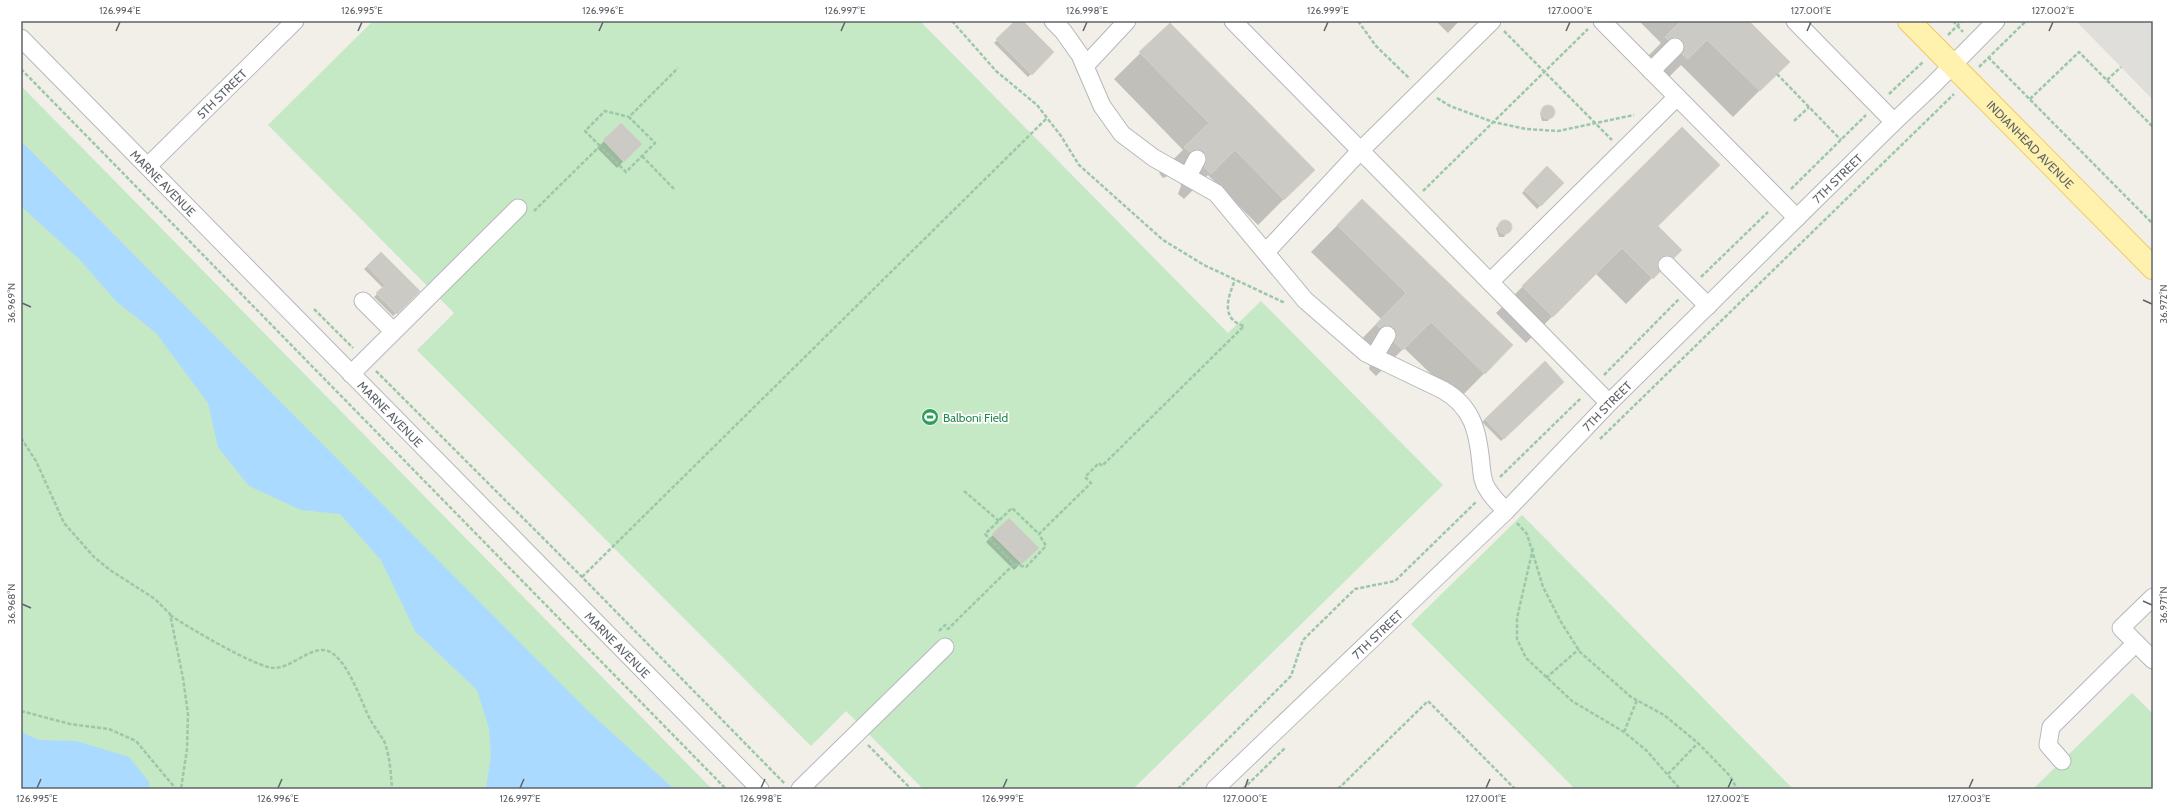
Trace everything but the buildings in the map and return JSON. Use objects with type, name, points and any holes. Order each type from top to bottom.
[{"type":"main road","name":"INDIANHEAD AVENUE","points":[[1909,21],[2153,268]]},
{"type":"street","name":"5TH STREET","points":[[148,166],[295,21]]},
{"type":"street","points":[[1053,21],[1063,31],[1085,66],[1102,106],[1122,134],[1154,158],[1216,193],[1266,252],[1288,282],[1332,326],[1374,357],[1443,390],[1454,396],[1463,405],[1472,417],[1476,430],[1482,476],[1487,490],[1513,519]]},
{"type":"street","points":[[1085,66],[1127,21]]},
{"type":"street","points":[[1233,21],[1609,403]]},
{"type":"street","points":[[1794,21],[1894,122]]},
{"type":"street","name":"7TH STREET","points":[[1215,789],[1513,519],[1609,403],[1894,122],[1934,85],[1959,72],[1974,43],[1996,21]]},
{"type":"street","points":[[1266,252],[1360,150],[1423,89],[1496,24]]},
{"type":"street","points":[[1596,24],[1651,71],[1797,218]]},
{"type":"street","name":"MARNE AVENUE","points":[[21,38],[760,789]]},
{"type":"street","points":[[1651,71],[1675,47]]},
{"type":"street","points":[[1490,282],[1677,97]]},
{"type":"street","points":[[1188,176],[1197,159]]},
{"type":"street","points":[[351,374],[393,331],[525,210]]},
{"type":"street","points":[[1667,265],[1708,306]]},
{"type":"street","points":[[363,301],[393,331]]},
{"type":"street","points":[[1374,357],[1387,335]]},
{"type":"street","points":[[2153,597],[2121,628],[2153,660]]},
{"type":"street","points":[[800,789],[856,734],[939,641]]},
{"type":"street","points":[[2062,761],[2048,745],[2050,727],[2136,643]]},
{"type":"path","points":[[952,21],[996,71],[1037,105],[1062,136],[1079,165],[1163,240],[1204,265],[1291,306]]},
{"type":"path","points":[[1358,21],[1376,46],[1400,71],[1423,89],[1450,106],[1493,122],[1526,129],[1558,131],[1637,114]]},
{"type":"path","points":[[1952,21],[2153,224]]},
{"type":"path","points":[[1178,789],[1291,676],[1303,640],[1355,590],[1395,581],[1593,387],[1779,200],[1877,104],[1917,68],[1935,47],[1962,21]]},
{"type":"path","points":[[1596,443],[1943,106],[1959,72],[1989,58],[2026,21]]},
{"type":"path","points":[[1496,24],[1622,151]]},
{"type":"path","points":[[1411,202],[1544,72],[1596,24]]},
{"type":"path","points":[[2030,99],[2079,52],[2153,126]]},
{"type":"path","points":[[2107,80],[2121,67]]},
{"type":"path","points":[[629,117],[678,68]]},
{"type":"path","points":[[21,70],[726,789]]},
{"type":"path","points":[[1777,74],[1841,140]]},
{"type":"path","points":[[1794,121],[1809,107]]},
{"type":"path","points":[[605,111],[629,117],[655,143],[626,172],[600,146],[585,131],[605,111]]},
{"type":"path","points":[[582,577],[1047,118]]},
{"type":"path","points":[[525,210],[600,146]]},
{"type":"path","points":[[642,156],[674,189]]},
{"type":"path","points":[[1039,534],[1091,483],[1085,477],[1099,463],[1102,466],[1244,326],[1238,324],[1227,308],[1227,299],[1235,280]]},
{"type":"path","points":[[308,304],[582,577],[790,789]]},
{"type":"path","points":[[21,438],[36,461],[64,523],[94,557],[110,570],[155,599],[170,614],[188,627],[229,649],[274,668],[290,664],[309,654],[323,650],[335,654],[346,668],[371,720],[384,742],[391,770],[392,789]]},
{"type":"path","points":[[964,491],[998,521]]},
{"type":"path","points":[[1012,508],[1039,534],[1046,546],[1026,567],[1014,564],[985,534],[998,521],[1012,508]]},
{"type":"path","points":[[1513,519],[1527,534],[1533,548],[1543,587],[1561,622],[1579,649],[1599,671],[1637,700],[1664,714],[1698,743],[1730,776],[1737,789]]},
{"type":"path","points":[[1533,548],[1517,618],[1517,639],[1526,658],[1572,701],[1624,732],[1647,751],[1680,789]]},
{"type":"path","points":[[939,641],[945,625],[948,629],[1014,564]]},
{"type":"path","points":[[170,614],[183,678],[188,714],[187,749],[181,789]]},
{"type":"path","points":[[1546,678],[1579,649]]},
{"type":"path","points":[[1624,732],[1637,700]]},
{"type":"path","points":[[1338,789],[1428,701],[1515,789]]},
{"type":"path","points":[[21,711],[70,724],[108,729],[136,741],[176,789]]},
{"type":"path","points":[[856,734],[911,789]]},
{"type":"path","points":[[1668,774],[1698,743]]},
{"type":"path","points":[[1243,789],[1286,747]]},
{"type":"shaded area","points":[[2076,21],[2153,21],[2153,100],[2121,67]]},
{"type":"green space","name":"Balboni Field","points":[[373,21],[920,21],[1228,333],[1261,301],[1443,485],[1133,789],[923,789],[846,711],[811,746],[417,350],[454,313],[268,125]]},
{"type":"green space","points":[[21,86],[103,169],[712,789],[21,789]]},
{"type":"green space","points":[[1522,515],[1793,789],[1575,789],[1411,624]]},
{"type":"green space","points":[[2132,693],[2153,714],[2153,789],[2033,789]]},
{"type":"water","points":[[21,141],[588,711],[674,789],[486,789],[491,756],[489,728],[477,690],[415,631],[381,560],[340,514],[301,510],[249,486],[218,447],[208,403],[156,333],[117,302],[80,260],[21,206]]},
{"type":"water","points":[[21,732],[39,740],[76,741],[129,757],[149,782],[149,789],[21,789]]},
{"type":"place","name":"Balboni Field","points":[[930,417]]}]
